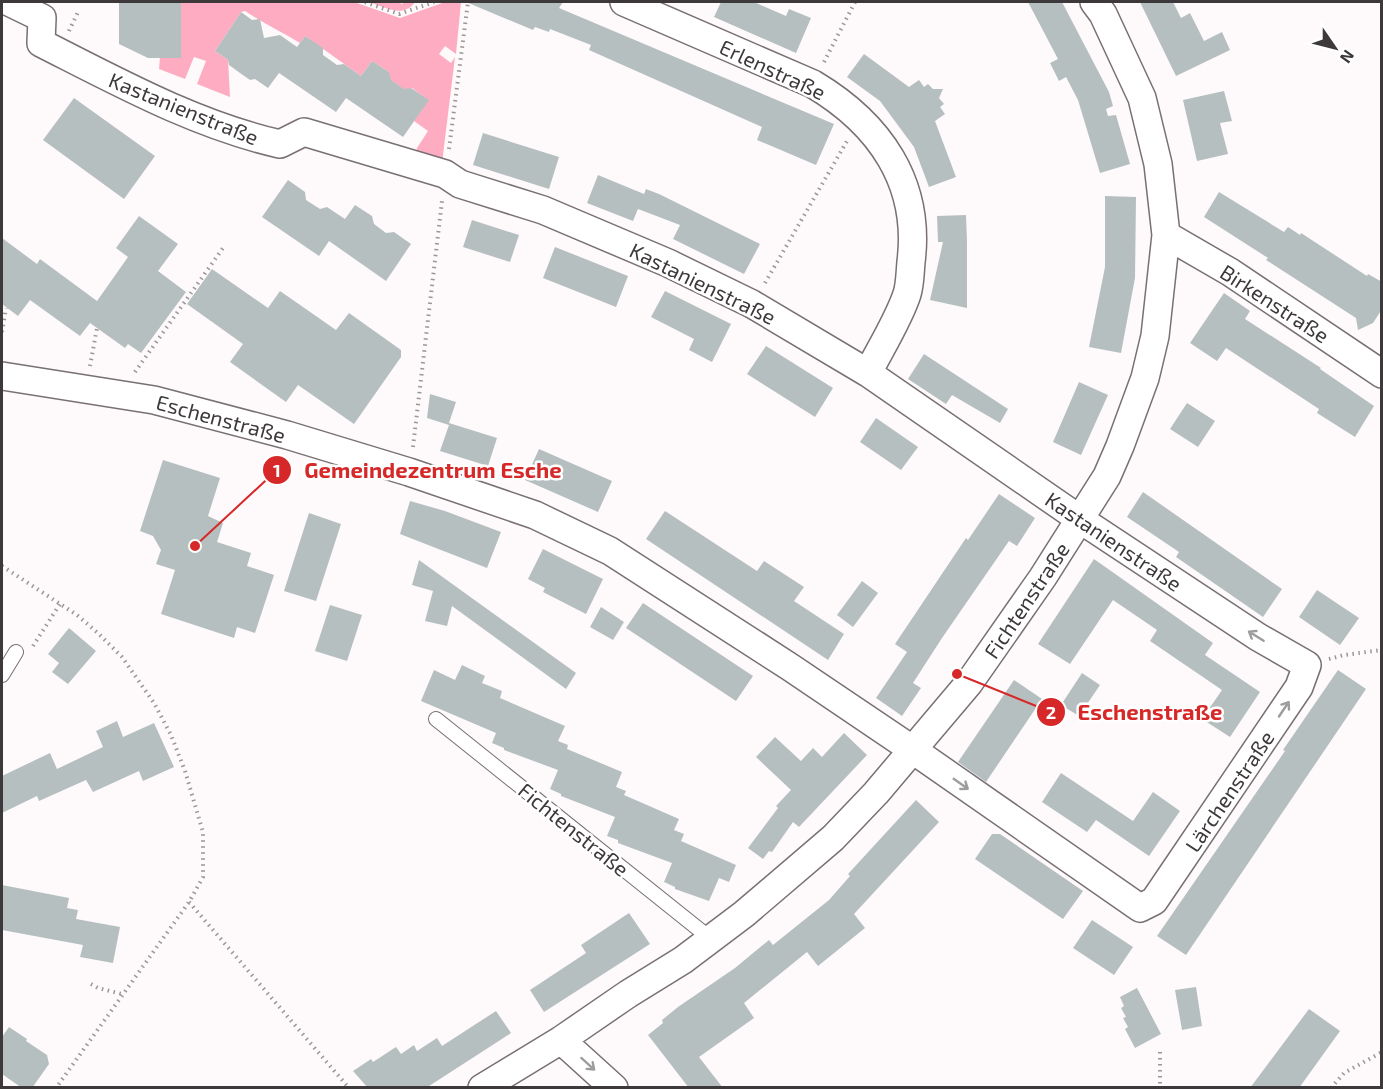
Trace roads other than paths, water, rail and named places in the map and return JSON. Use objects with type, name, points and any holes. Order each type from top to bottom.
[{"type":"street","name":"Kastanienstraße","points":[[9,2],[42,18],[41,43],[153,98],[242,135],[280,144],[304,132],[445,174],[460,184],[543,210],[658,258],[752,304],[868,373],[1081,520],[1258,637],[1307,665]]},
{"type":"street","name":"Erlenstraße","points":[[624,2],[813,84],[837,99],[860,120],[892,159],[904,184],[912,211],[914,239],[908,293],[868,373]]},
{"type":"street","name":"Fichtenstraße","points":[[482,1088],[561,1040],[711,939],[833,838],[914,750],[969,683],[1081,520],[1107,476],[1145,378],[1155,336],[1166,236],[1158,164],[1142,98],[1103,14],[1094,2]]},
{"type":"street","name":"Birkenstraße","points":[[1166,236],[1230,272],[1382,374]]},
{"type":"street","name":"Eschenstraße","points":[[2,376],[154,400],[287,435],[409,472],[535,515],[610,551],[790,667],[914,750],[1140,908]]},
{"type":"street","name":"Lärchenstraße","points":[[1140,908],[1154,901],[1299,687],[1307,665]]},
{"type":"street","points":[[561,1040],[614,1088]]},
{"type":"lane","points":[[2,675],[16,652]]},
{"type":"lane","name":"Fichtenstraße","points":[[436,719],[711,939]]},
{"type":"place","name":"Gemeindezentrum Esche","points":[[195,546]]},
{"type":"place","name":"Eschenstraße","points":[[957,674]]}]
